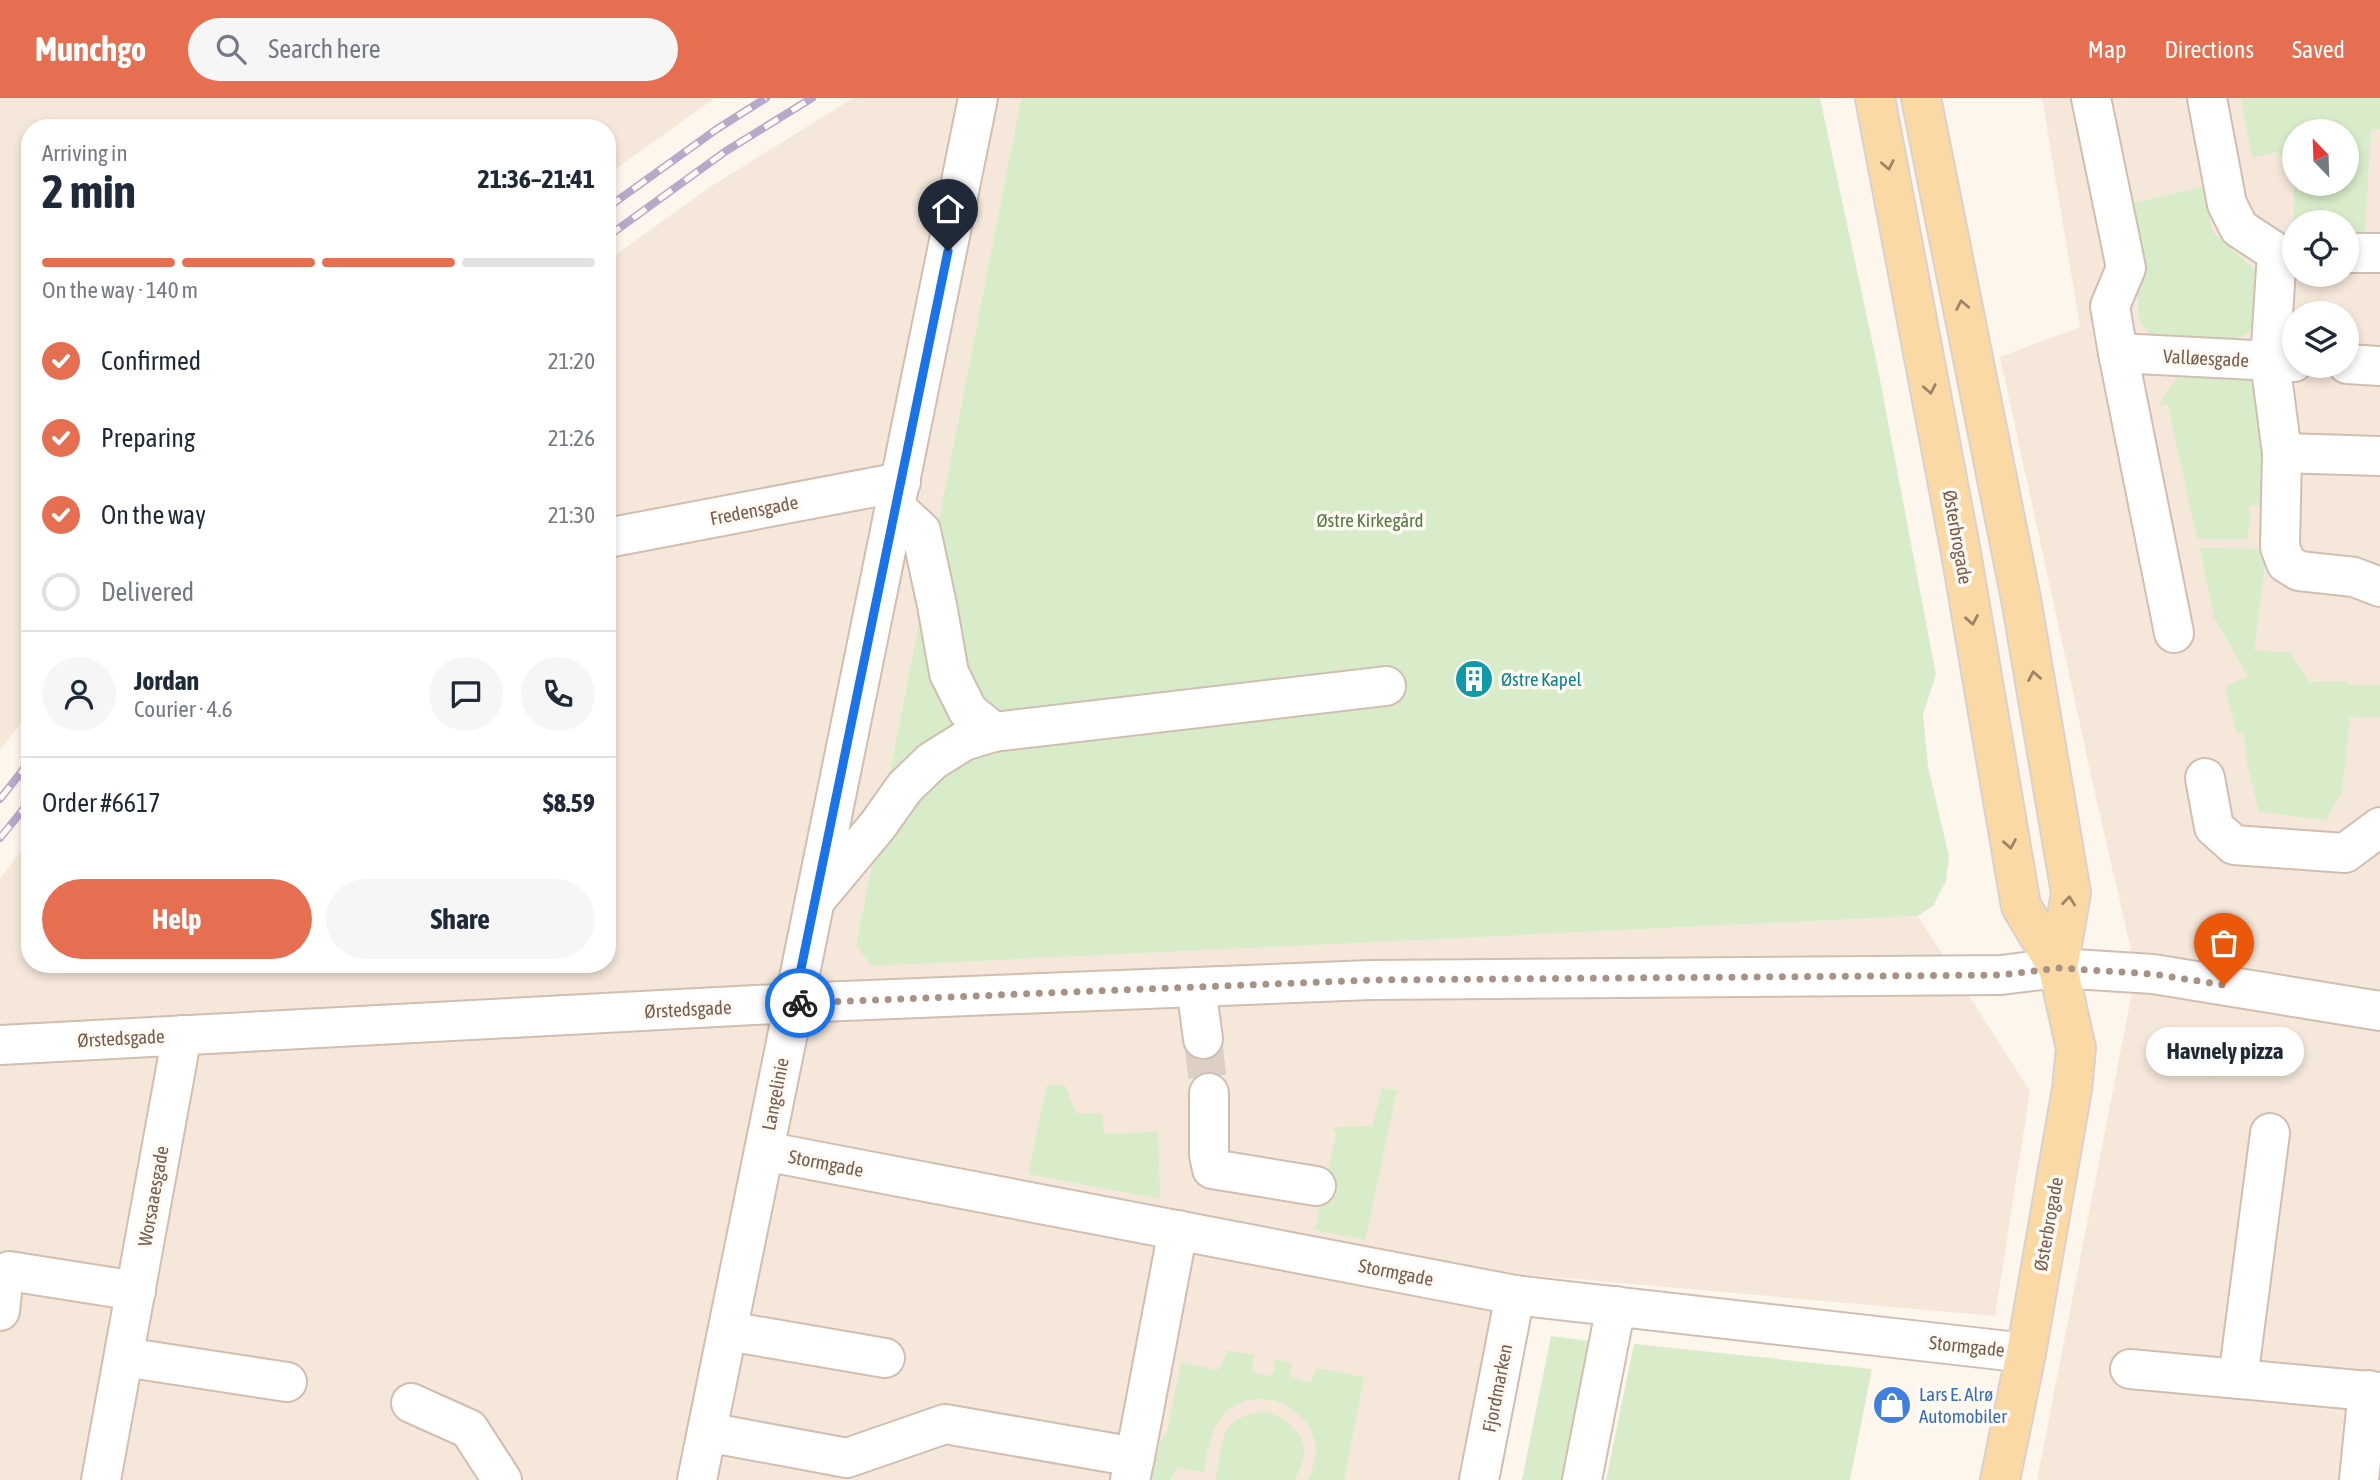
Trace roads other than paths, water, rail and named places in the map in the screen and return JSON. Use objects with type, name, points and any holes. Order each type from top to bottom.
[{"type":"main road","name":"Østerbrogade","points":[[1875,98],[1961,552],[2021,906],[2058,968],[2076,1048],[2072,1089],[2026,1353],[2000,1480]]},
{"type":"main road","name":"Østerbrogade","points":[[1921,98],[2021,599],[2071,893],[2058,968]]},
{"type":"street","name":"Langelinie","points":[[697,1480],[978,98]]},
{"type":"street","points":[[2091,98],[2126,268],[2110,306],[2174,633]]},
{"type":"street","points":[[2207,98],[2227,204],[2239,228],[2282,251]]},
{"type":"street","points":[[2359,253],[2380,253]]},
{"type":"street","name":"Valløesgade","points":[[2118,353],[2282,362]]},
{"type":"street","points":[[2359,365],[2380,366]]},
{"type":"street","points":[[2282,378],[2280,547],[2286,563],[2299,571],[2354,577],[2380,587]]},
{"type":"street","points":[[2282,453],[2380,456]]},
{"type":"street","name":"Fredensgade","points":[[616,537],[898,494]]},
{"type":"street","points":[[898,494],[921,531],[949,673],[968,711],[994,732]]},
{"type":"street","points":[[817,898],[878,825],[905,787],[932,761],[964,741],[994,732],[1387,686]]},
{"type":"street","points":[[2205,778],[2214,827],[2234,845],[2345,853],[2380,827]]},
{"type":"street","name":"Ørstedsgade","points":[[0,1045],[794,1003],[1370,980],[2001,975],[2058,968],[2153,974],[2380,1011]]},
{"type":"street","points":[[1196,987],[1203,1039]]},
{"type":"street","name":"Worsaaesgade","points":[[102,1480],[182,1035]]},
{"type":"street","points":[[1209,1093],[1209,1155],[1212,1169],[1316,1186]]},
{"type":"street","points":[[2238,1379],[2270,1133]]},
{"type":"street","name":"Stormgade","points":[[764,1151],[1515,1295],[2026,1353]]},
{"type":"street","points":[[707,1432],[847,1458],[945,1424],[1133,1469],[1178,1230]]},
{"type":"street","points":[[0,1311],[4,1274],[9,1271],[136,1291]]},
{"type":"street","name":"Fjordmarken","points":[[1479,1480],[1515,1295]]},
{"type":"street","points":[[1583,1480],[1616,1306]]},
{"type":"street","points":[[728,1331],[885,1358]]},
{"type":"street","points":[[124,1357],[287,1382]]},
{"type":"street","points":[[2130,1368],[2374,1391],[2359,1480]]},
{"type":"street","points":[[411,1403],[469,1429],[502,1480]]},
{"type":"tunnel","points":[[1203,1039],[1209,1093]]},
{"type":"railway","points":[[616,202],[717,129],[766,98]]},
{"type":"railway","points":[[616,230],[726,151],[812,98]]},
{"type":"railway","points":[[0,799],[21,772]]},
{"type":"railway","points":[[0,838],[21,812]]},
{"type":"place","name":"Østre Kapel","points":[[1474,679]]},
{"type":"place","name":"Havnely pizza","points":[[2224,985]]},
{"type":"place","name":"Lars E. Alrø Automobiler","points":[[1892,1405]]},
{"type":"park label","name":"Østre Kirkegård","points":[[1370,520]]}]
